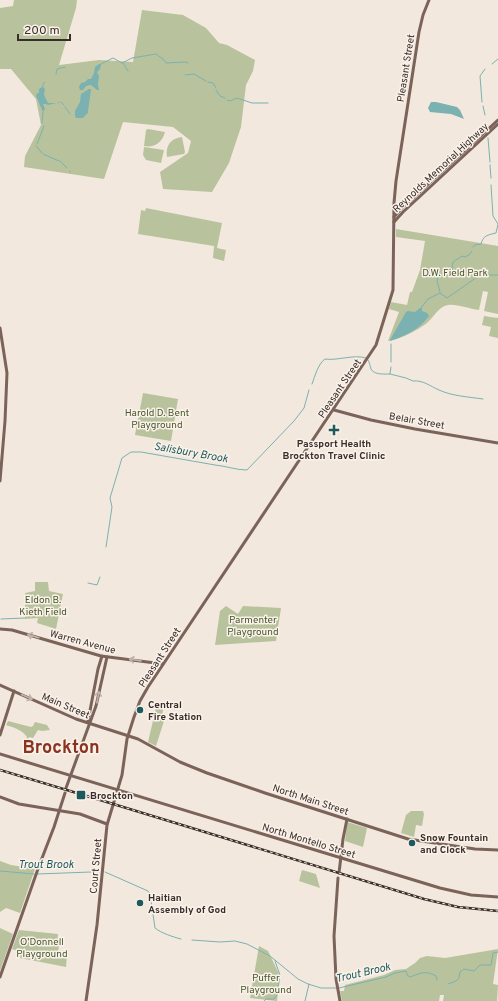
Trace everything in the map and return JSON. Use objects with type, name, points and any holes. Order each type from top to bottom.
[{"type":"main road","name":"Pleasant Street","points":[[128,735],[140,701],[163,664],[368,359],[377,342],[392,292],[394,202],[396,181],[419,32],[422,18],[429,0]]},
{"type":"main road","name":"Reynolds Memorial Highway","points":[[394,217],[404,206],[498,120]]},
{"type":"main road","name":"Reynolds Memorial Highway","points":[[394,222],[498,124]]},
{"type":"main road","points":[[394,202],[398,206],[404,206]]},
{"type":"main road","points":[[0,328],[8,373],[0,481]]},
{"type":"main road","name":"Belair Street","points":[[334,410],[371,420],[415,429],[498,443]]},
{"type":"main road","name":"Warren Avenue","points":[[0,629],[13,630],[102,656],[163,664]]},
{"type":"main road","points":[[66,788],[91,721],[102,656]]},
{"type":"main road","points":[[93,708],[107,657]]},
{"type":"main road","points":[[99,667],[104,668]]},
{"type":"main road","name":"Main Street","points":[[0,685],[64,714],[128,735]]},
{"type":"main road","points":[[0,736],[14,692]]},
{"type":"main road","name":"Court Street","points":[[86,1001],[97,925],[107,824],[123,769],[128,735]]},
{"type":"main road","name":"North Main Street","points":[[128,735],[207,774],[413,840],[475,849],[498,850]]},
{"type":"main road","name":"North Montello Street","points":[[0,754],[450,890],[471,895],[498,897]]},
{"type":"main road","points":[[0,977],[65,793]]},
{"type":"main road","points":[[0,797],[19,804],[80,814],[107,824]]},
{"type":"main road","points":[[339,873],[344,828],[347,819]]},
{"type":"main road","points":[[338,878],[334,936],[337,985],[340,1001]]},
{"type":"green space","points":[[14,0],[77,0],[59,65],[99,60],[133,62],[142,10],[183,15],[206,28],[219,43],[227,45],[255,60],[253,71],[246,85],[241,127],[229,163],[212,192],[163,189],[160,172],[188,153],[191,141],[173,127],[123,122],[104,179],[24,167],[25,156],[41,125],[36,99],[11,69],[0,69],[0,8],[13,6]]},
{"type":"green space","points":[[148,129],[165,132],[160,142],[151,146],[144,146],[146,130]]},
{"type":"green space","points":[[182,137],[185,152],[184,154],[167,157],[167,149],[170,143],[175,139]]},
{"type":"green space","points":[[144,147],[164,150],[161,163],[146,160],[143,155]]},
{"type":"green space","points":[[146,208],[222,223],[217,248],[226,250],[224,261],[213,258],[214,246],[138,234],[141,210],[145,211]]},
{"type":"green space","name":"D.W. Field Park","points":[[396,229],[498,246],[498,314],[484,311],[488,292],[483,291],[479,310],[456,305],[445,306],[439,310],[427,323],[418,329],[403,337],[388,341],[399,312],[389,309],[391,302],[407,305],[410,292],[412,292],[420,270],[425,241],[396,237]]},
{"type":"green space","points":[[484,316],[498,317],[498,338],[489,336],[491,327],[482,325]]},
{"type":"green space","name":"Harold D. Bent Playground","points":[[143,393],[178,399],[171,441],[135,435]]},
{"type":"green space","name":"Eldon B. Kieth Field","points":[[35,582],[48,582],[49,591],[63,594],[56,629],[37,623],[38,618],[25,619],[25,593],[35,591]]},
{"type":"green space","name":"Parmenter Playground","points":[[226,606],[238,614],[243,606],[281,608],[276,641],[215,645],[220,611]]},
{"type":"green space","points":[[157,704],[164,705],[161,721],[164,721],[156,746],[148,742]]},
{"type":"green space","points":[[8,721],[31,727],[35,722],[47,725],[50,730],[38,730],[33,738],[29,737],[26,749],[24,749],[27,737],[19,730],[6,725]]},
{"type":"green space","points":[[411,811],[423,811],[424,814],[422,826],[416,825],[414,837],[401,833],[406,815]]},
{"type":"green space","points":[[347,822],[367,828],[363,847],[345,841]]},
{"type":"green space","points":[[0,861],[11,865],[35,869],[20,913],[6,908],[0,912]]},
{"type":"green space","points":[[302,870],[316,874],[320,888],[299,881]]},
{"type":"green space","points":[[0,928],[13,934],[0,971]]},
{"type":"green space","name":"O'Donnell Playground","points":[[19,930],[58,934],[58,954],[67,955],[66,967],[20,958],[21,952],[12,949]]},
{"type":"green space","name":"Puffer Playground","points":[[259,946],[268,951],[280,976],[277,1001],[250,998]]},
{"type":"green space","points":[[498,949],[493,984],[498,985],[497,1001],[443,1001],[444,995],[440,995],[439,1001],[342,1001],[340,991],[344,991],[345,985],[384,975],[395,970],[406,969],[420,958],[427,956],[445,958]]},
{"type":"water","points":[[101,64],[100,69],[97,72],[99,76],[99,90],[91,85],[86,86],[83,90],[80,90],[79,87],[81,83],[91,79],[95,67]]},
{"type":"water","points":[[42,87],[45,89],[44,95],[48,103],[56,103],[48,105],[43,104],[45,109],[43,112],[36,96],[37,93],[39,93],[39,89]]},
{"type":"water","points":[[91,89],[88,113],[83,118],[76,118],[75,111],[80,102],[81,94]]},
{"type":"water","points":[[431,102],[457,107],[464,119],[451,114],[430,112],[428,108]]},
{"type":"water","points":[[422,308],[422,311],[427,313],[429,316],[426,320],[412,332],[390,341],[406,312],[415,312]]},
{"type":"waterway","points":[[101,64],[113,58],[122,63],[132,58],[156,54],[166,63],[188,63]]},
{"type":"waterway","points":[[492,64],[498,59]]},
{"type":"waterway","points":[[123,63],[128,71]]},
{"type":"waterway","points":[[56,74],[57,69],[65,67]]},
{"type":"waterway","points":[[482,102],[480,76],[485,69]]},
{"type":"waterway","points":[[185,75],[194,74],[206,81]]},
{"type":"waterway","points":[[43,88],[43,84],[45,82]]},
{"type":"waterway","points":[[208,82],[213,83],[216,88]]},
{"type":"waterway","points":[[216,90],[220,96],[225,98]]},
{"type":"waterway","points":[[227,100],[230,101],[237,98],[252,103],[268,103]]},
{"type":"waterway","points":[[61,102],[64,105]]},
{"type":"waterway","points":[[483,106],[485,115]]},
{"type":"waterway","points":[[65,107],[70,114]]},
{"type":"waterway","points":[[42,123],[43,112]]},
{"type":"waterway","points":[[37,144],[44,126]]},
{"type":"waterway","points":[[488,138],[490,162]]},
{"type":"waterway","points":[[36,146],[42,153]]},
{"type":"waterway","points":[[43,154],[59,161]]},
{"type":"waterway","points":[[60,161],[67,168]]},
{"type":"waterway","points":[[490,165],[491,178]]},
{"type":"waterway","points":[[473,247],[481,244],[486,236],[496,233],[498,224],[493,216],[491,185]]},
{"type":"waterway","points":[[440,292],[437,281],[439,274],[451,274],[453,262],[462,256],[465,257],[469,255],[472,251]]},
{"type":"waterway","points":[[421,308],[428,299],[440,293],[447,298],[480,275],[498,275]]},
{"type":"waterway","name":"Salisbury Brook","points":[[391,344],[391,362]]},
{"type":"waterway","name":"Salisbury Brook","points":[[312,384],[319,367],[325,359],[356,357],[366,358]]},
{"type":"waterway","name":"Salisbury Brook","points":[[368,360],[372,371],[377,373],[390,374],[391,367]]},
{"type":"waterway","points":[[390,374],[413,381],[423,382],[449,394],[483,399]]},
{"type":"waterway","name":"Salisbury Brook","points":[[106,547],[112,507],[110,498],[122,458],[131,452],[141,452],[247,470],[294,421],[304,408],[309,390]]},
{"type":"waterway","name":"Salisbury Brook","points":[[88,583],[97,585],[100,577]]},
{"type":"waterway","name":"Salisbury Brook","points":[[1,619],[25,618]]},
{"type":"waterway","name":"Trout Brook","points":[[0,871],[34,874]]},
{"type":"waterway","name":"Trout Brook","points":[[38,874],[91,872]]},
{"type":"waterway","name":"Trout Brook","points":[[105,872],[148,891],[150,894],[155,928],[181,939]]},
{"type":"waterway","name":"Trout Brook","points":[[192,940],[220,942],[235,941],[247,944],[270,956],[298,979],[308,984],[321,988],[336,988]]},
{"type":"waterway","name":"Trout Brook","points":[[448,984],[456,981],[459,978],[460,972],[464,969],[474,971],[480,965],[491,965],[493,953],[498,952]]},
{"type":"waterway","points":[[264,1001],[266,999],[274,999],[277,995],[280,975],[275,961]]},
{"type":"waterway","name":"Trout Brook","points":[[339,988],[406,971],[407,975],[410,977],[420,973],[426,973],[436,976],[437,980]]},
{"type":"waterway","points":[[305,1001],[309,984]]},
{"type":"railway","points":[[0,770],[424,899],[458,907],[498,911]]},
{"type":"place","name":"Passport Health Brockton Travel Clinic","points":[[334,430]]},
{"type":"place","name":"Central Fire Station","points":[[140,710]]},
{"type":"place","name":"Brockton","points":[[81,795]]},
{"type":"place","name":"Snow Fountain and Clock","points":[[412,843]]},
{"type":"place","name":"Haitian Assembly of God","points":[[140,903]]},
{"type":"district","name":"Brockton","points":[[61,747]]}]
